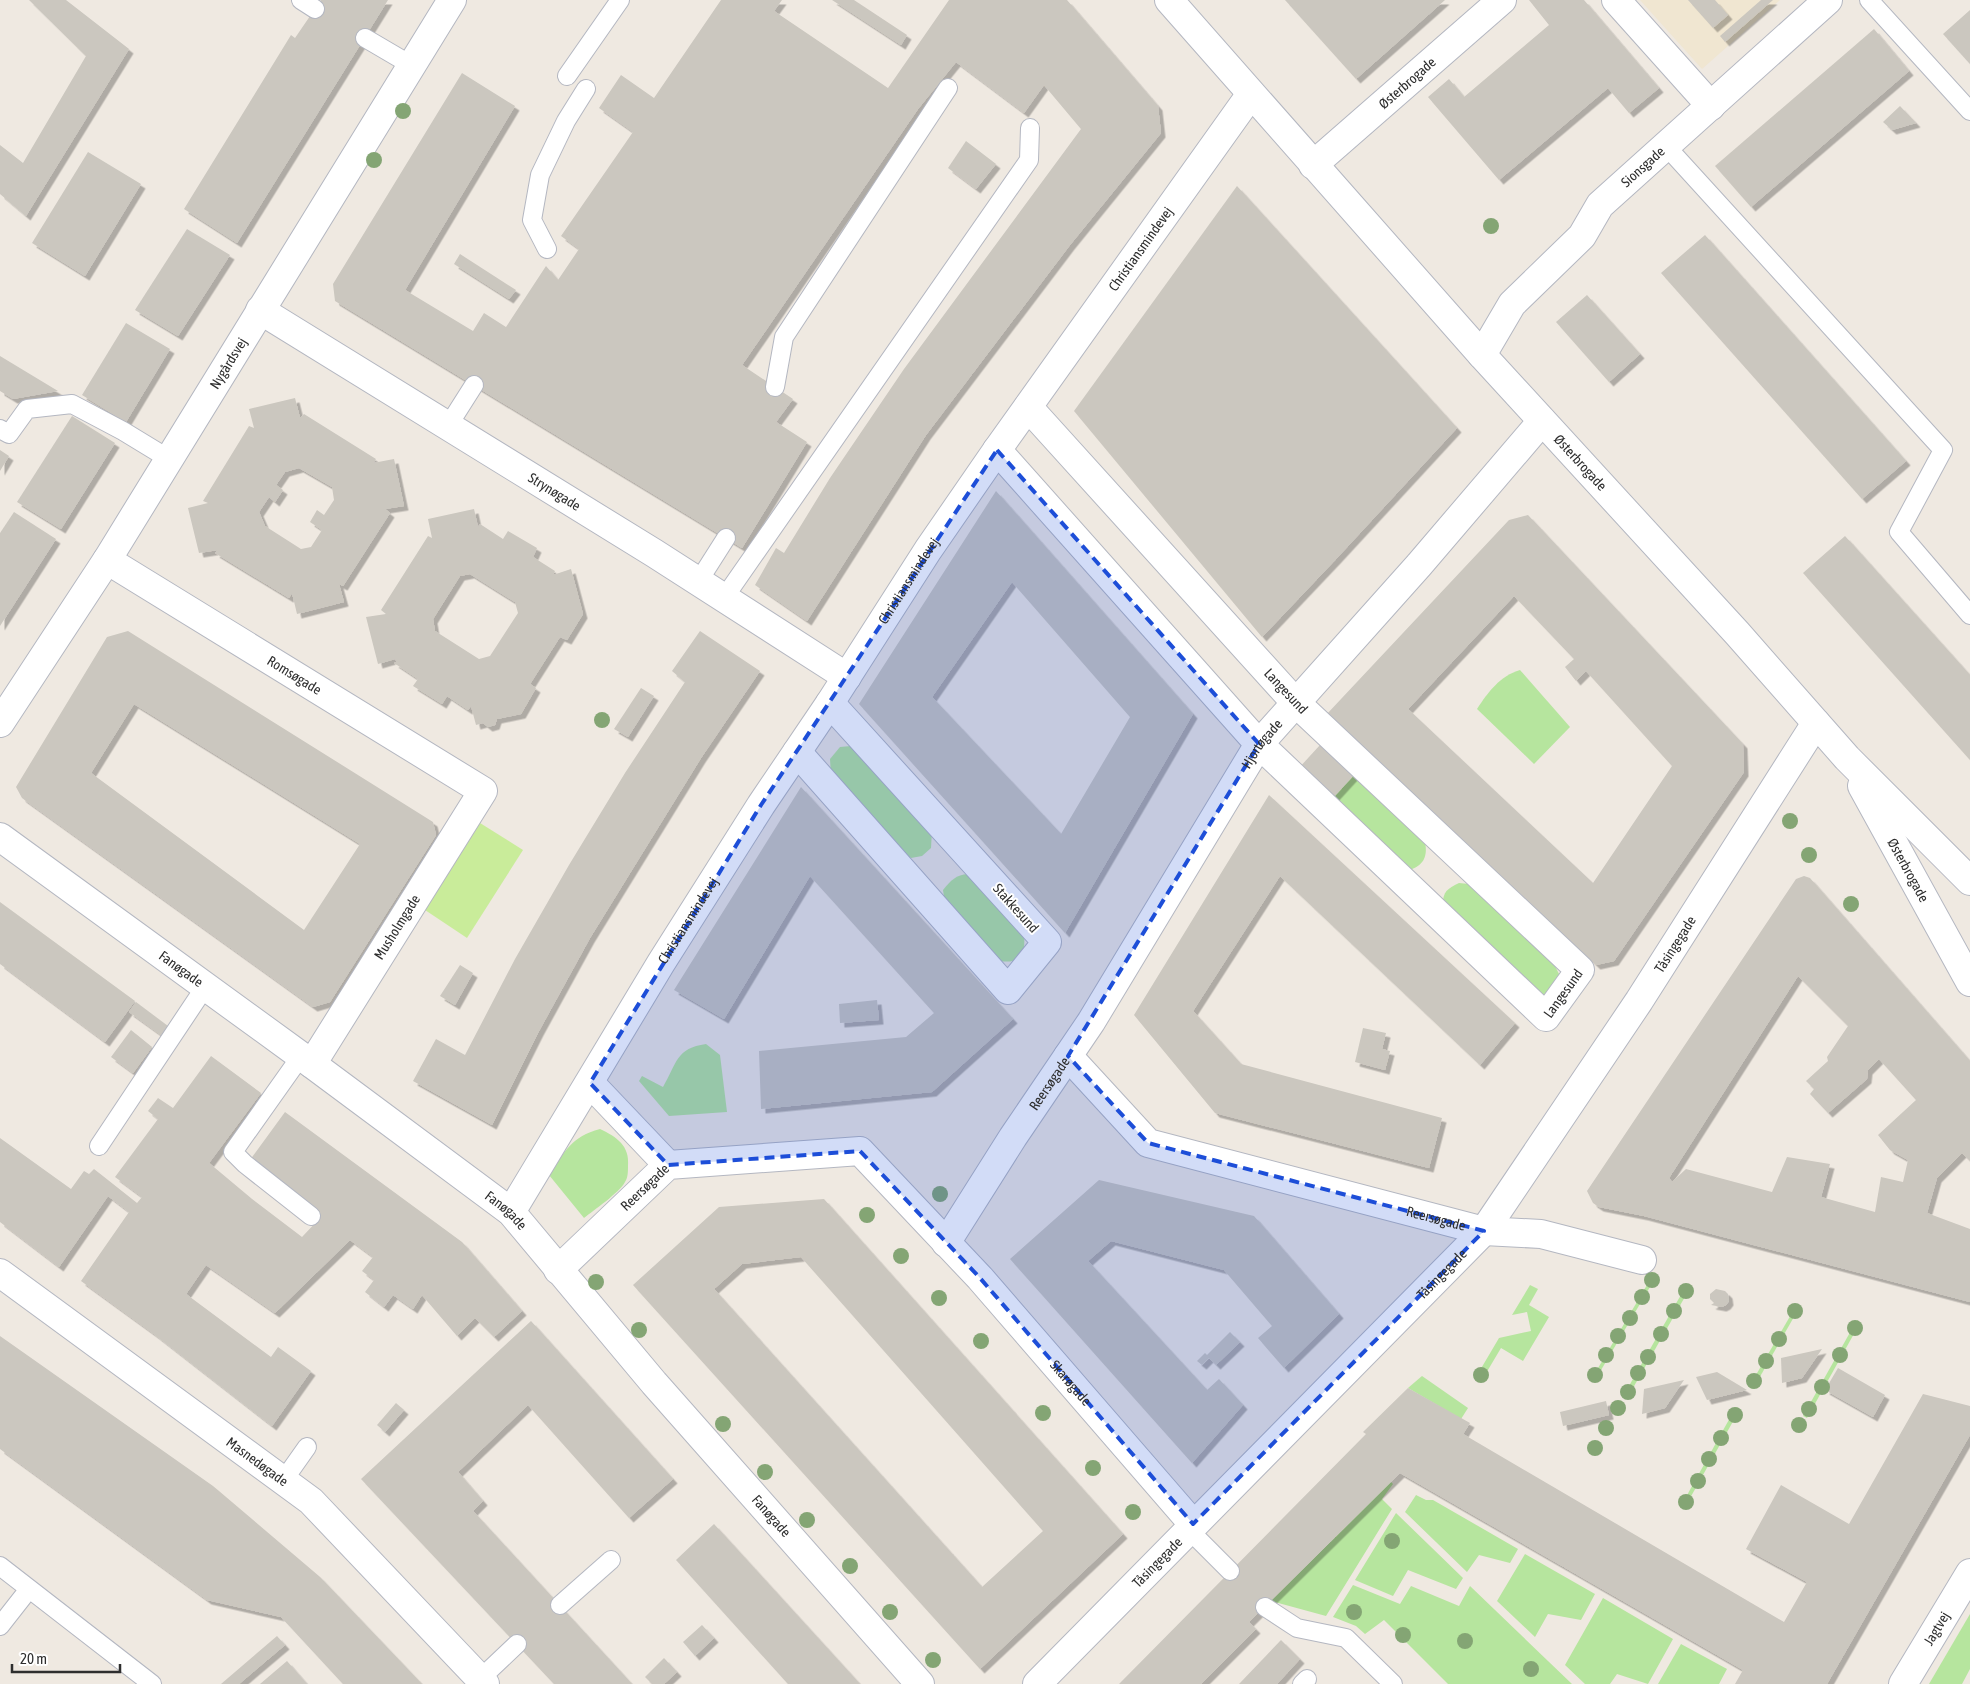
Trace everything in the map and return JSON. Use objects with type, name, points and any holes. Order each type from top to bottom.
[{"type":"street","name":"Nygårdsvej","points":[[0,723],[107,560],[452,0]]},
{"type":"street","name":"Østerbrogade","points":[[1169,0],[1482,355],[1736,633],[1847,758],[1970,882]]},
{"type":"street","name":"Østerbrogade","points":[[1314,165],[1502,0]]},
{"type":"street","points":[[1616,0],[1711,106]]},
{"type":"street","name":"Sionsgade","points":[[1482,355],[1512,304],[1582,236],[1600,205],[1828,0]]},
{"type":"street","name":"Christiansmindevej","points":[[511,1212],[661,963],[761,805],[830,704],[928,550],[1251,94]]},
{"type":"street","name":"Strynøgade","points":[[260,310],[724,598],[847,677]]},
{"type":"street","name":"Langesund","points":[[998,450],[1258,744],[1546,1017],[1580,970],[1295,702],[1028,407]]},
{"type":"street","name":"Hjortøgade","points":[[1068,1056],[1121,973],[1258,744],[1419,565],[1542,421]]},
{"type":"street","name":"Romsøgade","points":[[107,560],[482,791]]},
{"type":"street","name":"Stakkesund","points":[[797,752],[1008,990],[1047,942],[830,704]]},
{"type":"street","name":"Tåsingegade","points":[[1037,1684],[1484,1231],[1639,1001],[1816,723]]},
{"type":"street","name":"Østerbrogade","points":[[1847,758],[1970,982]]},
{"type":"street","name":"Musholmgade","points":[[307,1060],[482,791]]},
{"type":"street","name":"Fanøgade","points":[[0,837],[307,1060],[511,1212],[654,1383],[920,1684]]},
{"type":"street","name":"Reersøgade","points":[[558,1270],[668,1165],[860,1152],[946,1243],[1013,1137],[1068,1056],[1148,1142],[1484,1231],[1541,1234],[1642,1260]]},
{"type":"street","points":[[590,1083],[668,1165]]},
{"type":"street","name":"Skarøgade","points":[[946,1243],[980,1278],[1191,1527]]},
{"type":"street","name":"Masnedøgade","points":[[0,1273],[311,1501],[482,1682]]},
{"type":"street","name":"Jagtvej","points":[[1903,1684],[1970,1574]]},
{"type":"lane","points":[[1869,0],[1970,110]]},
{"type":"lane","points":[[566,76],[615,7]]},
{"type":"lane","points":[[365,38],[411,65]]},
{"type":"lane","points":[[775,387],[784,337],[948,88]]},
{"type":"lane","points":[[547,249],[532,220],[540,175],[566,121],[586,89]]},
{"type":"lane","points":[[724,598],[1029,160],[1030,128]]},
{"type":"lane","points":[[1666,146],[1943,450],[1899,532],[1970,615]]},
{"type":"lane","points":[[448,426],[474,385]]},
{"type":"lane","points":[[0,428],[9,434],[27,409],[72,404],[123,431],[168,460]]},
{"type":"lane","points":[[698,582],[726,538]]},
{"type":"lane","points":[[99,1146],[205,986]]},
{"type":"lane","points":[[307,1060],[233,1152],[244,1164],[311,1216]]},
{"type":"lane","points":[[283,1481],[307,1448]]},
{"type":"lane","points":[[1191,1527],[1230,1571]]},
{"type":"lane","points":[[560,1605],[611,1560]]},
{"type":"lane","points":[[0,1566],[152,1684]]},
{"type":"lane","points":[[0,1626],[29,1589]]},
{"type":"lane","points":[[1265,1607],[1298,1628],[1346,1638],[1393,1684]]},
{"type":"lane","points":[[482,1682],[517,1644]]},
{"type":"highlighted area","points":[[997,450],[1259,744],[1068,1056],[1148,1143],[1484,1231],[1193,1524],[980,1278],[860,1151],[668,1165],[590,1083],[761,805]]},
{"type":"shaded area","points":[[1640,0],[1780,0],[1702,69]]},
{"type":"green space","points":[[1520,670],[1570,727],[1534,764],[1477,709],[1501,680]]},
{"type":"green space","points":[[851,746],[932,830],[931,848],[922,856],[911,858],[900,851],[831,774],[830,759],[840,747]]},
{"type":"green space","points":[[1354,775],[1425,842],[1425,856],[1418,866],[1409,870],[1332,799]]},
{"type":"green space","points":[[480,823],[523,850],[467,938],[425,910]]},
{"type":"green space","points":[[968,874],[1024,936],[1024,948],[1020,957],[1007,962],[1000,961],[945,903],[943,890],[954,879]]},
{"type":"green space","points":[[1459,883],[1469,884],[1555,966],[1560,976],[1551,994],[1543,996],[1443,908],[1444,895],[1451,887]]},
{"type":"green space","points":[[706,1044],[720,1055],[727,1112],[669,1116],[639,1081],[642,1076],[663,1087],[683,1053],[696,1046]]},
{"type":"green space","points":[[600,1129],[612,1135],[625,1148],[628,1159],[627,1176],[625,1182],[617,1191],[584,1218],[549,1175],[576,1140]]},
{"type":"green space","points":[[1654,1273],[1657,1275],[1594,1382],[1591,1380]]},
{"type":"green space","points":[[1530,1285],[1538,1289],[1529,1305],[1549,1317],[1523,1361],[1501,1348],[1482,1380],[1476,1377],[1499,1338],[1531,1331],[1527,1312],[1512,1315]]},
{"type":"green space","points":[[1686,1286],[1690,1288],[1629,1395],[1625,1393]]},
{"type":"green space","points":[[1796,1306],[1799,1308],[1753,1389],[1749,1387]]},
{"type":"green space","points":[[1857,1320],[1860,1323],[1807,1418],[1803,1416]]},
{"type":"green space","points":[[1422,1376],[1468,1408],[1461,1419],[1408,1388]]},
{"type":"green space","points":[[1736,1407],[1740,1409],[1685,1507],[1681,1506]]},
{"type":"green space","points":[[1391,1482],[1393,1484],[1382,1499],[1392,1509],[1326,1616],[1271,1601]]},
{"type":"green space","points":[[1416,1495],[1426,1500],[1433,1500],[1518,1549],[1510,1563],[1479,1555],[1467,1572],[1405,1512]]},
{"type":"green space","points":[[1396,1513],[1463,1578],[1456,1589],[1408,1570],[1393,1596],[1355,1580]]},
{"type":"green space","points":[[1525,1554],[1595,1594],[1581,1620],[1548,1614],[1535,1637],[1497,1601]]},
{"type":"green space","points":[[1353,1585],[1400,1604],[1411,1586],[1459,1606],[1470,1586],[1572,1684],[1448,1684],[1384,1620],[1365,1634],[1356,1626],[1333,1617]]},
{"type":"green space","points":[[1603,1598],[1673,1639],[1648,1684],[1617,1674],[1610,1684],[1585,1684],[1565,1665]]},
{"type":"green space","points":[[1970,1614],[1970,1669],[1962,1684],[1929,1684]]},
{"type":"green space","points":[[1681,1644],[1727,1669],[1719,1684],[1658,1684]]},
{"type":"building","points":[[29,0],[66,0],[129,49],[26,216],[0,194],[0,145],[23,163],[86,56]]},
{"type":"building","points":[[321,0],[388,0],[237,243],[184,209],[291,35],[295,38]]},
{"type":"building","points":[[721,0],[782,0],[774,11],[888,88],[949,0],[1067,0],[1158,106],[1161,133],[1070,245],[926,435],[807,621],[755,585],[776,548],[784,553],[830,478],[904,369],[1081,129],[1044,85],[1024,113],[956,62],[918,109],[742,365],[793,399],[776,422],[807,442],[742,548],[335,301],[333,284],[462,73],[515,106],[405,290],[473,331],[484,313],[506,327],[546,266],[558,280],[579,249],[561,236],[633,132],[599,108],[621,75],[654,98]]},
{"type":"building","points":[[832,0],[854,0],[907,35],[901,45]]},
{"type":"building","points":[[1285,0],[1445,0],[1356,79]]},
{"type":"building","points":[[1529,0],[1584,0],[1659,88],[1629,113],[1608,88],[1499,180],[1428,97],[1449,79],[1464,97],[1549,25]]},
{"type":"building","points":[[1688,0],[1715,0],[1728,15],[1713,28]]},
{"type":"building","points":[[1761,0],[1773,0],[1725,42],[1720,36]]},
{"type":"building","points":[[1970,10],[1970,64],[1943,34]]},
{"type":"building","points":[[1874,29],[1909,71],[1751,207],[1715,166]]},
{"type":"building","points":[[1900,106],[1916,123],[1892,130],[1883,122]]},
{"type":"building","points":[[966,141],[996,164],[976,189],[948,168]]},
{"type":"building","points":[[88,152],[141,184],[85,276],[32,243]]},
{"type":"building","points":[[1237,186],[1457,428],[1262,637],[1074,411]]},
{"type":"building","points":[[187,229],[230,255],[178,336],[135,310]]},
{"type":"building","points":[[1705,235],[1906,461],[1862,499],[1661,273]]},
{"type":"building","points":[[460,254],[516,290],[509,299],[454,264]]},
{"type":"building","points":[[1587,295],[1640,354],[1609,382],[1556,322]]},
{"type":"building","points":[[126,323],[170,349],[126,422],[82,395]]},
{"type":"building","points":[[0,356],[58,391],[13,399],[0,391]]},
{"type":"building","points":[[295,398],[300,418],[304,414],[376,459],[373,463],[394,459],[404,506],[385,509],[390,513],[343,586],[339,584],[344,602],[297,614],[292,593],[289,598],[215,553],[218,550],[199,553],[188,508],[208,503],[203,501],[249,426],[254,428],[249,409]],"holes":[[[299,468],[332,487],[334,500],[324,515],[317,510],[310,522],[322,530],[311,547],[301,549],[265,526],[259,512],[269,497],[275,502],[283,490],[276,485],[285,472]]]},
{"type":"building","points":[[72,416],[115,443],[61,529],[17,502]]},
{"type":"building","points":[[0,450],[9,456],[0,471]]},
{"type":"building","points":[[996,491],[1193,714],[1065,933],[859,704]],"holes":[[[1012,582],[1130,717],[1061,834],[932,697]]]},
{"type":"building","points":[[474,509],[478,527],[480,524],[503,539],[508,531],[537,548],[533,557],[555,571],[553,575],[571,569],[583,614],[567,640],[560,637],[530,684],[536,688],[521,714],[497,719],[495,725],[488,727],[483,723],[476,725],[471,706],[468,710],[447,696],[442,704],[413,686],[418,679],[394,663],[397,662],[395,659],[378,664],[366,617],[386,614],[381,610],[428,536],[432,538],[428,519]],"holes":[[[470,574],[515,602],[518,613],[490,656],[479,659],[435,631],[433,619],[460,576]]]},
{"type":"building","points":[[14,512],[56,539],[0,626],[0,533]]},
{"type":"building","points":[[1528,515],[1743,744],[1744,772],[1614,961],[1596,965],[1326,715],[1509,520]],"holes":[[[1514,596],[1574,659],[1565,667],[1576,681],[1586,671],[1672,766],[1593,883],[1408,709]]]},
{"type":"building","points":[[1845,536],[1970,675],[1970,760],[1803,573]]},
{"type":"building","points":[[128,631],[433,822],[436,835],[330,1002],[313,1007],[22,798],[16,787],[107,637]],"holes":[[[134,704],[360,844],[304,930],[91,773]]]},
{"type":"building","points":[[700,631],[760,671],[701,758],[590,938],[539,1031],[492,1125],[413,1081],[436,1039],[465,1055],[515,959],[569,865],[625,773],[685,682],[672,671]]},
{"type":"building","points":[[641,688],[654,696],[628,737],[614,729]]},
{"type":"building","points":[[1320,745],[1354,775],[1332,799],[1298,769]]},
{"type":"building","points":[[801,787],[1013,1019],[932,1092],[761,1109],[759,1051],[906,1037],[934,1013],[810,876],[724,1019],[674,990]]},
{"type":"building","points":[[1269,795],[1515,1023],[1480,1065],[1280,876],[1193,1011],[1241,1064],[1442,1118],[1429,1168],[1215,1113],[1134,1015]]},
{"type":"building","points":[[1804,876],[1810,878],[1970,1061],[1970,1161],[1962,1153],[1937,1178],[1927,1213],[1970,1229],[1970,1302],[1644,1216],[1599,1207],[1593,1203],[1587,1191],[1796,879]],"holes":[[[1798,976],[1848,1026],[1827,1057],[1828,1061],[1806,1081],[1814,1089],[1810,1094],[1828,1113],[1867,1079],[1868,1070],[1879,1059],[1916,1100],[1878,1135],[1890,1150],[1908,1160],[1903,1182],[1881,1177],[1875,1212],[1821,1197],[1830,1164],[1787,1157],[1772,1192],[1686,1169],[1672,1182],[1669,1178]]]},
{"type":"building","points":[[0,902],[135,1001],[105,1042],[0,964]]},
{"type":"building","points":[[460,965],[473,973],[455,1005],[440,996]]},
{"type":"building","points":[[877,1000],[879,1020],[840,1023],[839,1004]]},
{"type":"building","points":[[136,1002],[168,1026],[161,1035],[129,1012]]},
{"type":"building","points":[[1363,1028],[1386,1033],[1382,1049],[1390,1051],[1385,1070],[1355,1062]]},
{"type":"building","points":[[131,1030],[152,1047],[133,1073],[111,1057]]},
{"type":"building","points":[[211,1056],[261,1093],[209,1163],[252,1199],[302,1237],[320,1218],[247,1164],[285,1112],[462,1242],[522,1311],[494,1337],[475,1318],[457,1336],[422,1295],[413,1309],[393,1295],[384,1307],[365,1292],[374,1280],[362,1271],[373,1257],[350,1240],[275,1313],[206,1265],[186,1294],[271,1357],[278,1347],[311,1371],[272,1426],[154,1334],[81,1281],[129,1212],[108,1196],[59,1267],[0,1222],[0,1138],[71,1189],[84,1171],[89,1174],[94,1169],[137,1203],[142,1197],[115,1177],[158,1119],[148,1111],[158,1098],[173,1108]]},
{"type":"building","points":[[1099,1180],[1254,1216],[1339,1314],[1284,1368],[1258,1338],[1272,1326],[1224,1270],[1111,1241],[1088,1261],[1207,1390],[1219,1379],[1243,1405],[1192,1463],[1010,1259]]},
{"type":"building","points":[[824,1199],[1123,1534],[980,1669],[633,1285],[719,1207]],"holes":[[[801,1257],[1043,1531],[982,1587],[714,1289],[742,1264]]]},
{"type":"building","points":[[1716,1289],[1725,1291],[1728,1294],[1729,1301],[1722,1307],[1711,1305],[1714,1303],[1710,1299],[1710,1294]]},
{"type":"building","points":[[531,1321],[673,1479],[629,1518],[528,1405],[458,1472],[483,1501],[473,1511],[632,1684],[554,1684],[361,1479]]},
{"type":"building","points":[[1230,1332],[1240,1342],[1216,1365],[1209,1358],[1202,1365],[1197,1361],[1205,1353],[1207,1355]]},
{"type":"building","points":[[0,1336],[213,1486],[320,1577],[422,1684],[343,1684],[281,1617],[207,1600],[0,1449]]},
{"type":"building","points":[[1822,1349],[1802,1378],[1782,1383],[1781,1358]]},
{"type":"building","points":[[1838,1368],[1885,1395],[1873,1417],[1825,1390]]},
{"type":"building","points":[[1717,1372],[1747,1390],[1707,1400],[1696,1377]]},
{"type":"building","points":[[1684,1380],[1665,1408],[1642,1414],[1644,1389]]},
{"type":"building","points":[[1408,1388],[1470,1423],[1463,1434],[1784,1622],[1807,1582],[1746,1549],[1781,1485],[1849,1524],[1923,1394],[1970,1406],[1970,1435],[1827,1684],[1735,1684],[1743,1670],[1400,1473],[1249,1622],[1256,1629],[1201,1684],[1119,1684],[1366,1434],[1363,1432]]},
{"type":"building","points":[[1606,1401],[1609,1415],[1563,1426],[1560,1412]]},
{"type":"building","points":[[396,1403],[404,1410],[385,1432],[377,1425]]},
{"type":"building","points":[[714,1524],[860,1684],[788,1684],[676,1560]]},
{"type":"building","points":[[702,1625],[714,1638],[695,1656],[683,1642]]},
{"type":"building","points":[[277,1636],[285,1645],[239,1684],[221,1684]]},
{"type":"building","points":[[1281,1640],[1300,1659],[1277,1684],[1239,1684]]},
{"type":"building","points":[[664,1658],[677,1672],[664,1684],[652,1684],[645,1677]]},
{"type":"building","points":[[287,1661],[307,1684],[260,1684]]}]
